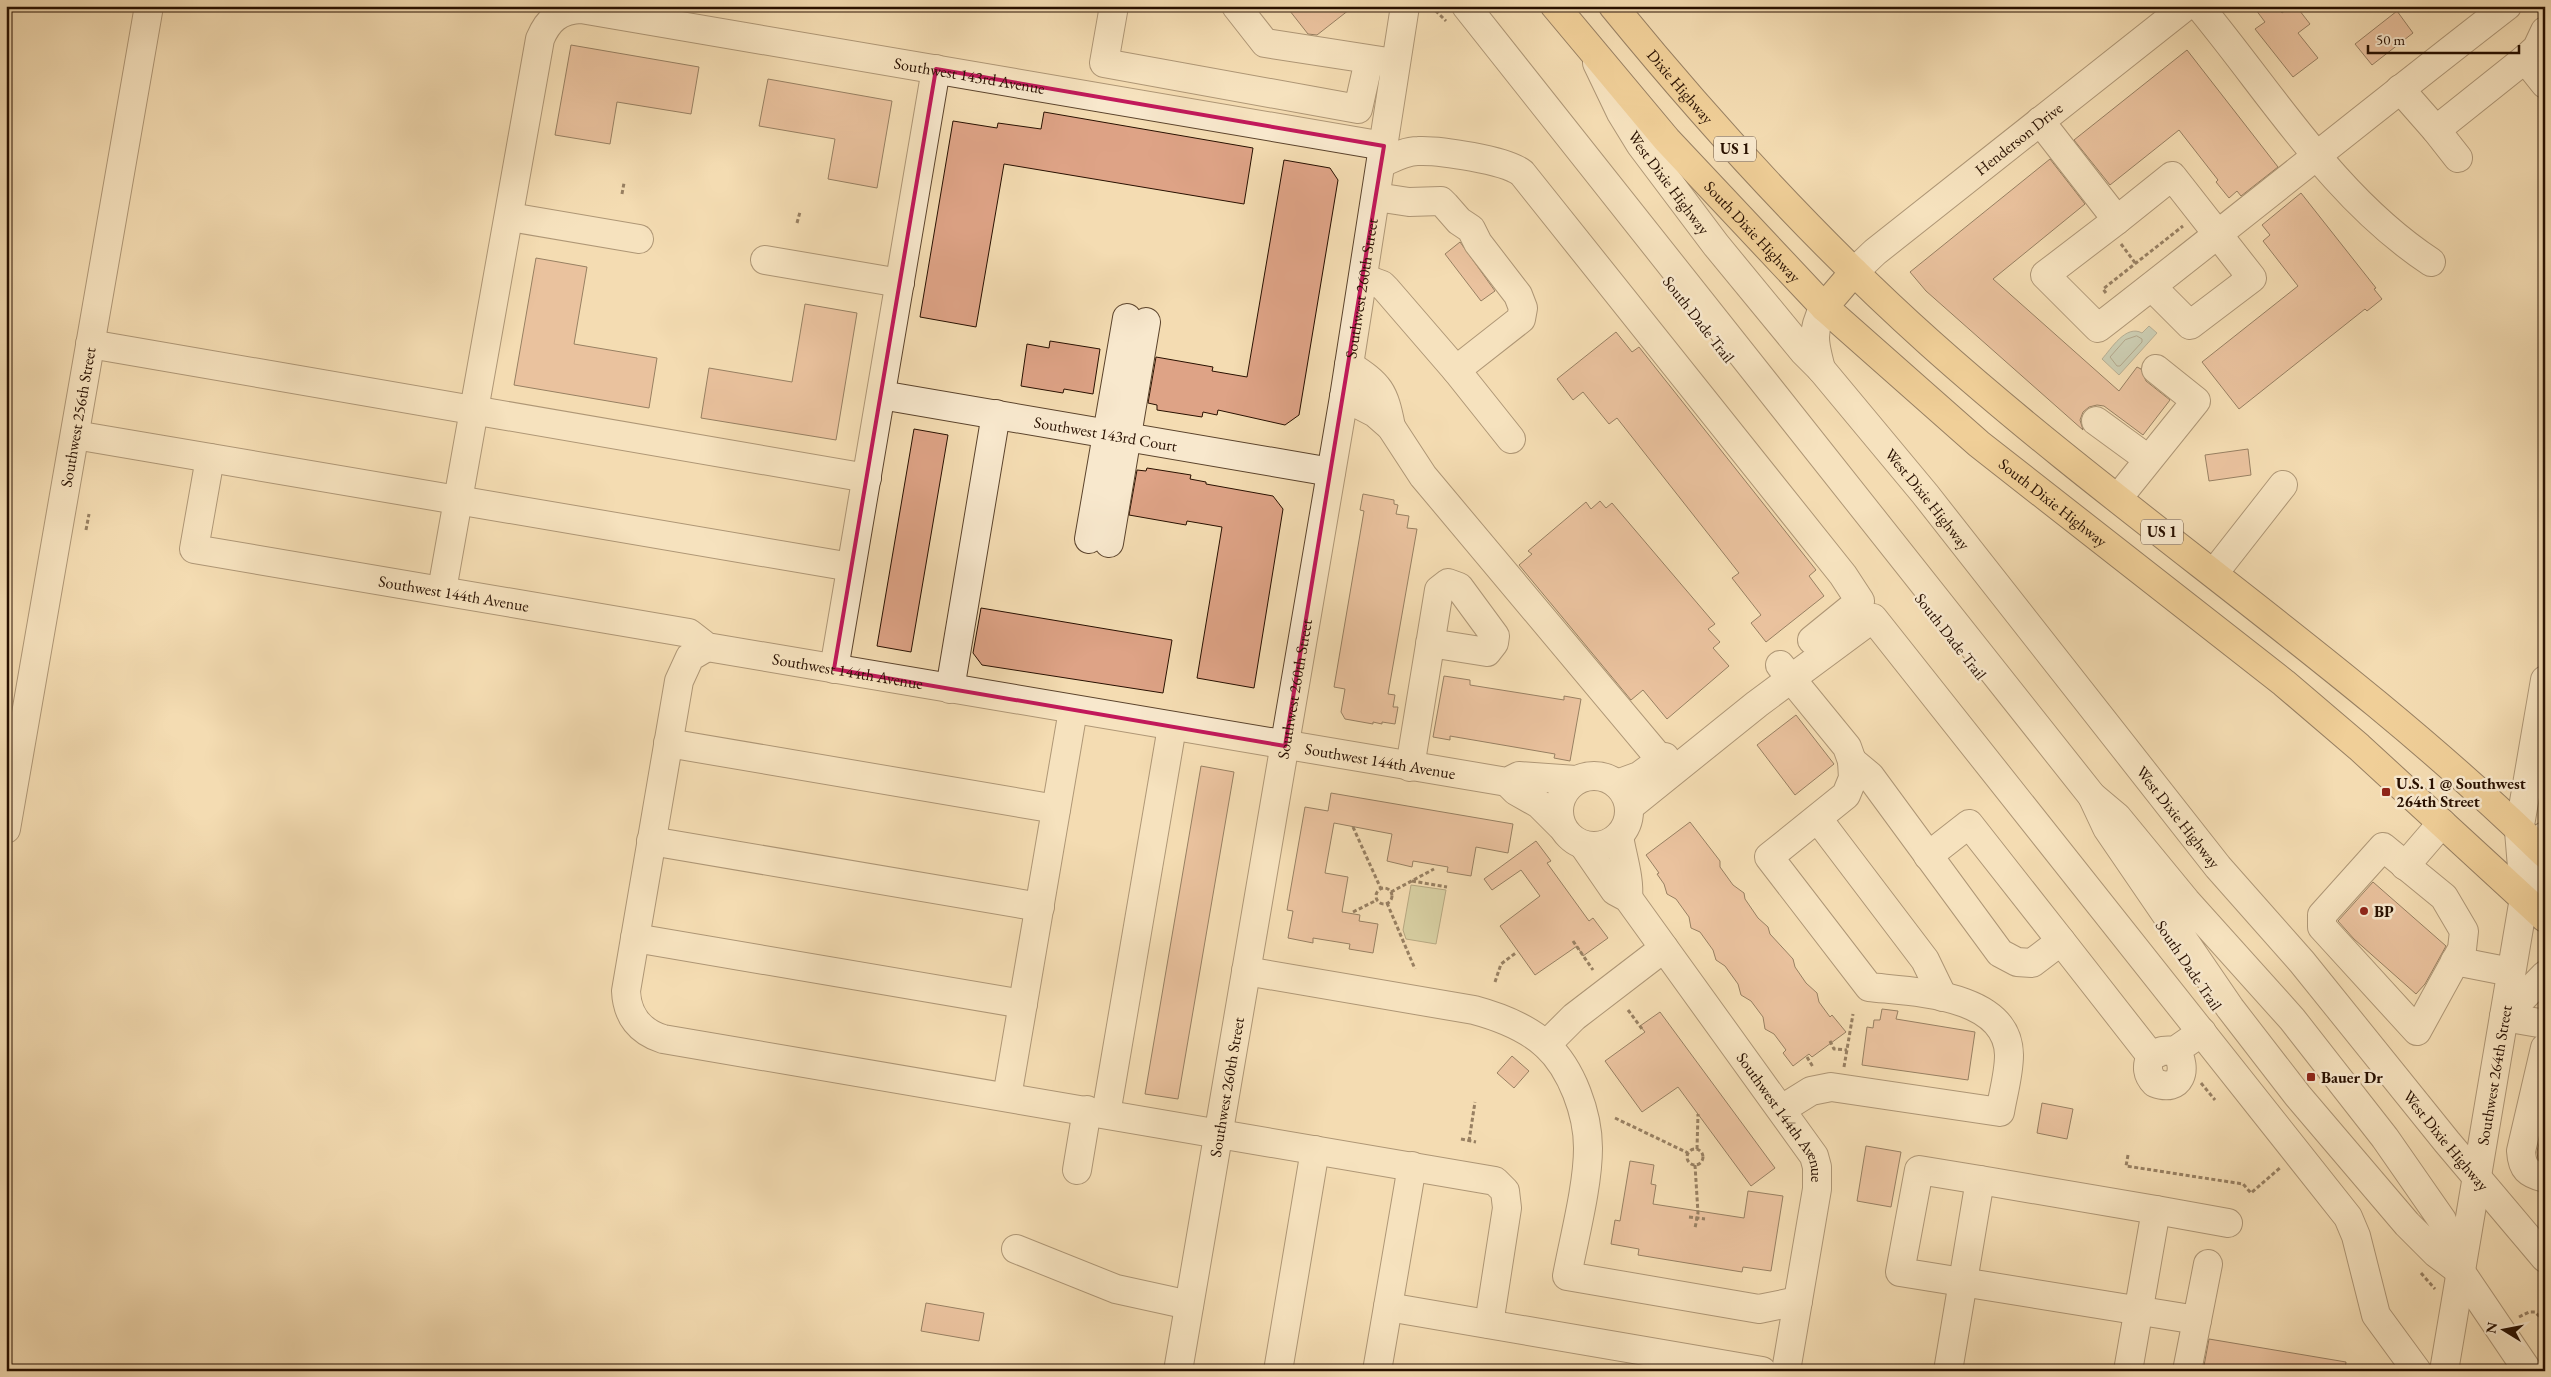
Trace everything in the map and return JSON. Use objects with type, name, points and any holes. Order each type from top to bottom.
[{"type":"highway","name":"US 1","points":[[1555,6],[1593,54]]},
{"type":"highway","name":"Dixie Highway","points":[[1613,6],[1716,129],[1854,272]]},
{"type":"highway","name":"South Dixie Highway","points":[[1593,54],[1676,151],[1824,307],[1979,444],[2284,683],[2359,747],[2545,918]]},
{"type":"highway","name":"US 1","points":[[1854,272],[1930,343],[2118,498],[2387,712],[2538,843]]},
{"type":"highway","points":[[1824,307],[1854,272]]},
{"type":"street","name":"Southwest 256th Street","points":[[6,829],[149,6]]},
{"type":"street","points":[[1114,6],[1104,64],[1358,109],[1369,60]]},
{"type":"street","points":[[1236,6],[1265,43],[1369,60],[1396,62]]},
{"type":"street","name":"Southwest 260th Street","points":[[1178,1371],[1344,397],[1405,6]]},
{"type":"street","name":"Henderson Drive","points":[[1854,272],[1875,252],[2186,6]]},
{"type":"street","points":[[2199,6],[2317,154],[2365,209],[2398,239],[2431,262]]},
{"type":"street","points":[[2152,287],[2190,326],[2252,278],[2219,235],[2172,176],[2046,274],[2098,328],[2219,235],[2317,154],[2507,6]]},
{"type":"street","name":"Southwest 143rd Avenue","points":[[510,217],[540,39],[548,23],[554,17],[562,12],[581,9],[936,69],[1383,155]]},
{"type":"street","points":[[1457,14],[2092,796],[2117,816],[2186,901],[2292,1019],[2333,1070],[2404,1164],[2442,1220],[2461,1272],[2528,1371]]},
{"type":"street","points":[[2436,130],[2525,59],[2537,48],[2545,31]]},
{"type":"street","name":"West Dixie Highway","points":[[1593,54],[1620,113],[1640,144],[1722,253],[1925,494],[2218,866],[2302,962],[2545,1258]]},
{"type":"street","points":[[2525,59],[2545,84]]},
{"type":"street","points":[[834,669],[936,69]]},
{"type":"street","points":[[2400,89],[2458,158]]},
{"type":"street","points":[[2040,121],[2117,220]]},
{"type":"street","points":[[1383,155],[1428,151],[1502,163],[1516,168],[1522,173],[1843,575],[1867,610],[2348,1217],[2356,1236],[2376,1315],[2417,1371]]},
{"type":"street","points":[[1376,197],[1409,202],[1441,201],[1460,221],[1471,229],[1478,242],[1518,295],[1523,308],[1521,319],[1456,370]]},
{"type":"street","points":[[442,590],[473,410],[510,217],[639,239]]},
{"type":"street","points":[[765,260],[900,283]]},
{"type":"street","points":[[1363,278],[1382,285],[1386,289],[1456,370],[1511,439]]},
{"type":"street","name":"West Dixie Highway","points":[[1821,369],[1814,335],[1816,324],[1824,307]]},
{"type":"street","points":[[1099,541],[1137,320]]},
{"type":"street","points":[[90,344],[867,478]]},
{"type":"street","points":[[1349,365],[1374,381],[1387,405],[1392,428]]},
{"type":"street","points":[[2118,498],[2196,400],[2156,369]]},
{"type":"street","name":"Southwest 143rd Court","points":[[880,395],[1331,472]]},
{"type":"street","points":[[1344,397],[1375,413],[1392,428],[1423,476],[1661,760]]},
{"type":"street","points":[[950,689],[996,414]]},
{"type":"street","points":[[2096,421],[2148,459]]},
{"type":"street","points":[[75,435],[851,567]]},
{"type":"street","name":"Southwest 144th Avenue","points":[[210,458],[194,549],[689,633],[707,647],[1284,746],[1507,782],[1519,776],[1576,780]]},
{"type":"street","points":[[2214,573],[2283,485]]},
{"type":"street","points":[[1623,796],[1867,610]]},
{"type":"street","points":[[1410,767],[1430,643]]},
{"type":"street","points":[[707,647],[690,657],[682,671],[668,743],[626,1000],[632,1017],[638,1025],[653,1036],[1495,1181],[1505,1191],[1507,1208],[1489,1324]]},
{"type":"street","points":[[1623,796],[1597,776],[1576,780],[1568,786],[1558,805],[1561,826],[1575,842],[1584,846],[1603,846],[1619,836],[1625,828],[1623,796],[1639,776],[1785,672]]},
{"type":"street","points":[[1782,1109],[1811,1091],[1831,1087],[2000,1112],[2009,1054],[2002,1032],[1978,1008],[1943,997],[1869,987],[1769,857],[1846,795],[1853,778],[1852,761],[1847,747],[1785,672]]},
{"type":"street","name":"Southwest 264th Street","points":[[2444,1371],[2524,898],[2538,843],[2545,680]]},
{"type":"street","points":[[1007,1097],[1073,710]]},
{"type":"street","points":[[1077,1170],[1096,1112],[1172,727]]},
{"type":"street","points":[[668,743],[1056,809]]},
{"type":"street","points":[[1852,761],[1870,776],[2000,953],[2017,962],[2032,963],[2061,940]]},
{"type":"street","name":"Southwest 144th Avenue","points":[[1507,782],[1516,791],[1539,804],[1561,826]]},
{"type":"street","points":[[2092,796],[2107,828],[2230,1008],[2298,1096],[2407,1224],[2436,1253],[2461,1272]]},
{"type":"street","points":[[1818,819],[1924,960],[1943,997]]},
{"type":"street","points":[[2406,866],[2442,823]]},
{"type":"street","points":[[1928,856],[1969,824],[2061,940],[2163,1053],[2202,1032]]},
{"type":"street","points":[[1619,836],[1622,862],[1629,884],[1628,898]]},
{"type":"street","points":[[651,841],[1040,907]]},
{"type":"street","name":"Southwest 144th Avenue","points":[[1584,846],[1615,890],[1628,898],[1809,1146],[1817,1167],[1817,1189],[1786,1371]]},
{"type":"street","points":[[2383,847],[2406,866],[2444,897],[2464,931],[2462,949],[2417,1031],[2322,927],[2322,915],[2383,847]]},
{"type":"street","points":[[635,938],[1024,1004]]},
{"type":"street","points":[[2302,962],[2334,939]]},
{"type":"street","points":[[1546,1045],[1574,1017],[1664,948]]},
{"type":"street","points":[[2455,961],[2511,972]]},
{"type":"street","points":[[1246,971],[1474,1010],[1504,1020],[1546,1045],[1562,1066],[1577,1095],[1588,1135],[1587,1166],[1567,1276],[1759,1310],[1798,1301]]},
{"type":"street","points":[[2504,1017],[2545,975]]},
{"type":"street","points":[[2370,1044],[2404,1017]]},
{"type":"street","points":[[2504,1017],[2545,1024]]},
{"type":"street","points":[[2545,1048],[2521,1151],[2522,1164],[2526,1171],[2545,1178]]},
{"type":"street","points":[[2494,1075],[2536,1082]]},
{"type":"street","points":[[2485,1128],[2525,1134]]},
{"type":"street","points":[[1278,1371],[1315,1150]]},
{"type":"street","points":[[1377,1371],[1412,1166]]},
{"type":"street","points":[[2197,1320],[1900,1272],[1918,1170],[2228,1223]]},
{"type":"street","points":[[1948,1371],[1980,1180]]},
{"type":"street","points":[[2128,1371],[2156,1210]]},
{"type":"street","points":[[1016,1249],[1116,1289],[1189,1305]]},
{"type":"street","points":[[2187,1371],[2208,1264]]},
{"type":"street","points":[[1388,1307],[1762,1371]]},
{"type":"path","points":[[1431,6],[1457,14]]},
{"type":"path","points":[[622,194],[624,183]]},
{"type":"path","points":[[797,223],[800,212]]},
{"type":"path","points":[[2105,292],[2103,289],[2184,226],[2187,231]]},
{"type":"path","points":[[2123,248],[2136,264]]},
{"type":"path","points":[[86,530],[89,514]]},
{"type":"path","points":[[1353,827],[1381,889]]},
{"type":"path","points":[[1391,892],[1434,869]]},
{"type":"path","points":[[1412,881],[1447,886]]},
{"type":"path","points":[[1381,889],[1391,892]]},
{"type":"path","points":[[1381,889],[1376,894],[1377,900],[1383,904],[1387,903]]},
{"type":"path","points":[[1387,903],[1391,898],[1391,892]]},
{"type":"path","points":[[1353,912],[1377,900]]},
{"type":"path","points":[[1387,903],[1416,969]]},
{"type":"path","points":[[1573,941],[1593,970]]},
{"type":"path","points":[[1495,982],[1500,964],[1517,952]]},
{"type":"path","points":[[1628,1010],[1642,1029]]},
{"type":"path","points":[[1843,1073],[1853,1014]]},
{"type":"path","points":[[1830,1041],[1834,1049],[1847,1050]]},
{"type":"path","points":[[1469,1141],[1475,1102]]},
{"type":"path","points":[[1697,1149],[1698,1114]]},
{"type":"path","points":[[1615,1118],[1688,1153],[1697,1149]]},
{"type":"path","points":[[1461,1140],[1476,1142]]},
{"type":"path","points":[[1695,1165],[1703,1158],[1702,1153],[1697,1149]]},
{"type":"path","points":[[1688,1153],[1688,1161],[1695,1165]]},
{"type":"path","points":[[2128,1155],[2126,1166],[2243,1184],[2251,1193],[2285,1164]]},
{"type":"path","points":[[1695,1165],[1697,1218],[1695,1228]]},
{"type":"path","points":[[1689,1217],[1705,1219]]},
{"type":"path","points":[[2418,1268],[2437,1292]]},
{"type":"path","points":[[2521,1315],[2534,1312],[2545,1322]]},
{"type":"highlighted area","points":[[936,69],[1384,146],[1285,746],[834,669]]},
{"type":"green space","points":[[1411,885],[1446,890],[1436,944],[1406,939],[1403,930]]},
{"type":"water","points":[[2149,326],[2157,333],[2119,375],[2102,359],[2119,339],[2130,332],[2142,333]]},
{"type":"building","points":[[1286,6],[1354,6],[1317,35],[1308,34]]},
{"type":"building","points":[[2253,6],[2277,6],[2282,13],[2291,6],[2296,6],[2310,24],[2298,33],[2318,58],[2293,77],[2255,29],[2265,22]]},
{"type":"building","points":[[2397,11],[2413,33],[2372,65],[2355,44]]},
{"type":"building","points":[[571,45],[699,67],[691,114],[617,102],[610,144],[555,135]]},
{"type":"building","points":[[2187,50],[2278,167],[2241,196],[2237,191],[2229,198],[2216,182],[2218,180],[2179,130],[2110,185],[2074,140]]},
{"type":"building","points":[[768,79],[892,101],[877,188],[828,179],[835,139],[759,126]]},
{"type":"building","points":[[1044,112],[1253,148],[1244,204],[1004,164],[976,327],[920,317],[953,121],[997,128],[998,123],[1041,129]]},
{"type":"building","points":[[2050,159],[2085,204],[1993,279],[2119,391],[2137,367],[2141,369],[2146,381],[2170,400],[2143,435],[2104,406],[2097,405],[2089,407],[2083,412],[2080,420],[2083,430],[1926,291],[1910,272]]},
{"type":"building","points":[[1284,160],[1330,168],[1338,180],[1299,415],[1285,425],[1218,410],[1217,415],[1203,412],[1202,417],[1157,410],[1157,405],[1148,403],[1156,357],[1213,367],[1212,371],[1247,377]]},
{"type":"building","points":[[2301,193],[2376,288],[2374,289],[2382,299],[2367,311],[2365,309],[2239,409],[2202,362],[2298,286],[2263,241],[2270,235],[2262,225]]},
{"type":"building","points":[[1460,242],[1495,291],[1481,301],[1445,254]]},
{"type":"building","points":[[536,258],[587,267],[574,344],[657,358],[649,408],[514,385]]},
{"type":"building","points":[[805,304],[857,313],[836,440],[701,418],[709,368],[792,382]]},
{"type":"building","points":[[1616,332],[1632,352],[1639,347],[1816,570],[1809,576],[1824,596],[1766,642],[1751,623],[1761,615],[1732,578],[1739,573],[1617,418],[1609,424],[1583,392],[1573,400],[1557,379]]},
{"type":"building","points":[[1050,341],[1100,349],[1093,394],[1064,389],[1063,393],[1021,386],[1027,344],[1049,348]]},
{"type":"building","points":[[914,429],[948,435],[911,652],[877,646]]},
{"type":"building","points":[[2248,449],[2251,475],[2209,481],[2205,455]]},
{"type":"building","points":[[1147,468],[1191,475],[1190,479],[1206,482],[1206,484],[1273,496],[1283,509],[1254,688],[1197,678],[1222,527],[1187,521],[1186,525],[1129,515],[1137,470],[1146,471]]},
{"type":"building","points":[[1363,494],[1394,500],[1394,504],[1398,505],[1396,514],[1409,516],[1407,528],[1417,529],[1388,694],[1395,695],[1393,707],[1398,707],[1395,724],[1373,722],[1373,724],[1345,719],[1341,712],[1345,689],[1334,687],[1364,511],[1360,510]]},
{"type":"building","points":[[1600,501],[1606,508],[1612,503],[1715,624],[1708,629],[1720,642],[1713,648],[1729,666],[1667,719],[1643,690],[1631,700],[1519,565],[1532,554],[1528,551],[1586,502],[1591,509]]},
{"type":"building","points":[[981,608],[1172,640],[1163,693],[982,665],[973,653]]},
{"type":"building","points":[[1444,676],[1470,680],[1470,685],[1564,700],[1564,696],[1581,699],[1570,761],[1554,758],[1555,754],[1450,736],[1450,740],[1433,737]]},
{"type":"building","points":[[1796,715],[1834,764],[1795,795],[1757,745]]},
{"type":"building","points":[[1201,766],[1234,772],[1178,1099],[1145,1094]]},
{"type":"building","points":[[1331,793],[1513,824],[1508,853],[1476,847],[1471,876],[1447,872],[1448,867],[1413,861],[1412,867],[1387,861],[1392,834],[1334,823],[1325,873],[1348,877],[1342,912],[1360,915],[1359,921],[1378,924],[1373,953],[1349,949],[1350,944],[1313,938],[1313,943],[1288,938],[1293,911],[1287,910],[1305,807],[1328,811]]},
{"type":"building","points":[[1690,822],[1720,861],[1720,867],[1733,885],[1744,893],[1745,899],[1758,918],[1768,927],[1770,934],[1793,959],[1795,967],[1806,983],[1817,993],[1819,1002],[1830,1017],[1832,1015],[1846,1032],[1812,1057],[1809,1054],[1793,1066],[1783,1053],[1786,1050],[1774,1034],[1765,1029],[1763,1017],[1751,1001],[1741,995],[1738,984],[1725,966],[1716,960],[1713,950],[1700,932],[1691,928],[1689,917],[1676,899],[1667,894],[1664,884],[1657,874],[1659,873],[1646,855]]},
{"type":"building","points":[[1536,841],[1551,861],[1547,863],[1589,921],[1593,918],[1608,938],[1583,956],[1577,946],[1535,975],[1500,926],[1540,896],[1521,870],[1492,890],[1484,879]]},
{"type":"building","points":[[2373,882],[2446,946],[2425,984],[2416,994],[2354,939],[2338,921]]},
{"type":"building","points":[[1882,1009],[1898,1011],[1896,1019],[1975,1032],[1968,1080],[1862,1065],[1867,1027],[1873,1028],[1874,1020],[1880,1020]]},
{"type":"building","points":[[1660,1012],[1775,1168],[1751,1186],[1678,1087],[1642,1112],[1605,1061],[1645,1032],[1640,1026]]},
{"type":"building","points":[[1512,1056],[1529,1071],[1514,1088],[1497,1073]]},
{"type":"building","points":[[2042,1103],[2073,1109],[2067,1139],[2037,1133]]},
{"type":"building","points":[[2545,1118],[2545,1162],[2538,1159],[2537,1152]]},
{"type":"building","points":[[1866,1146],[1901,1152],[1891,1207],[1857,1201]]},
{"type":"building","points":[[1630,1161],[1654,1165],[1651,1184],[1656,1185],[1653,1204],[1744,1218],[1748,1191],[1783,1196],[1771,1271],[1743,1267],[1742,1272],[1638,1255],[1639,1249],[1611,1244],[1615,1220],[1620,1221]]},
{"type":"building","points":[[926,1303],[984,1313],[979,1341],[921,1331]]},
{"type":"building","points":[[2209,1339],[2346,1362],[2345,1371],[2203,1371]]},
{"type":"place","name":"U.S. 1 @ Southwest 264th Street","points":[[2386,792]]},
{"type":"place","name":"BP","points":[[2364,911]]},
{"type":"place","name":"Bauer Dr","points":[[2311,1077]]}]
